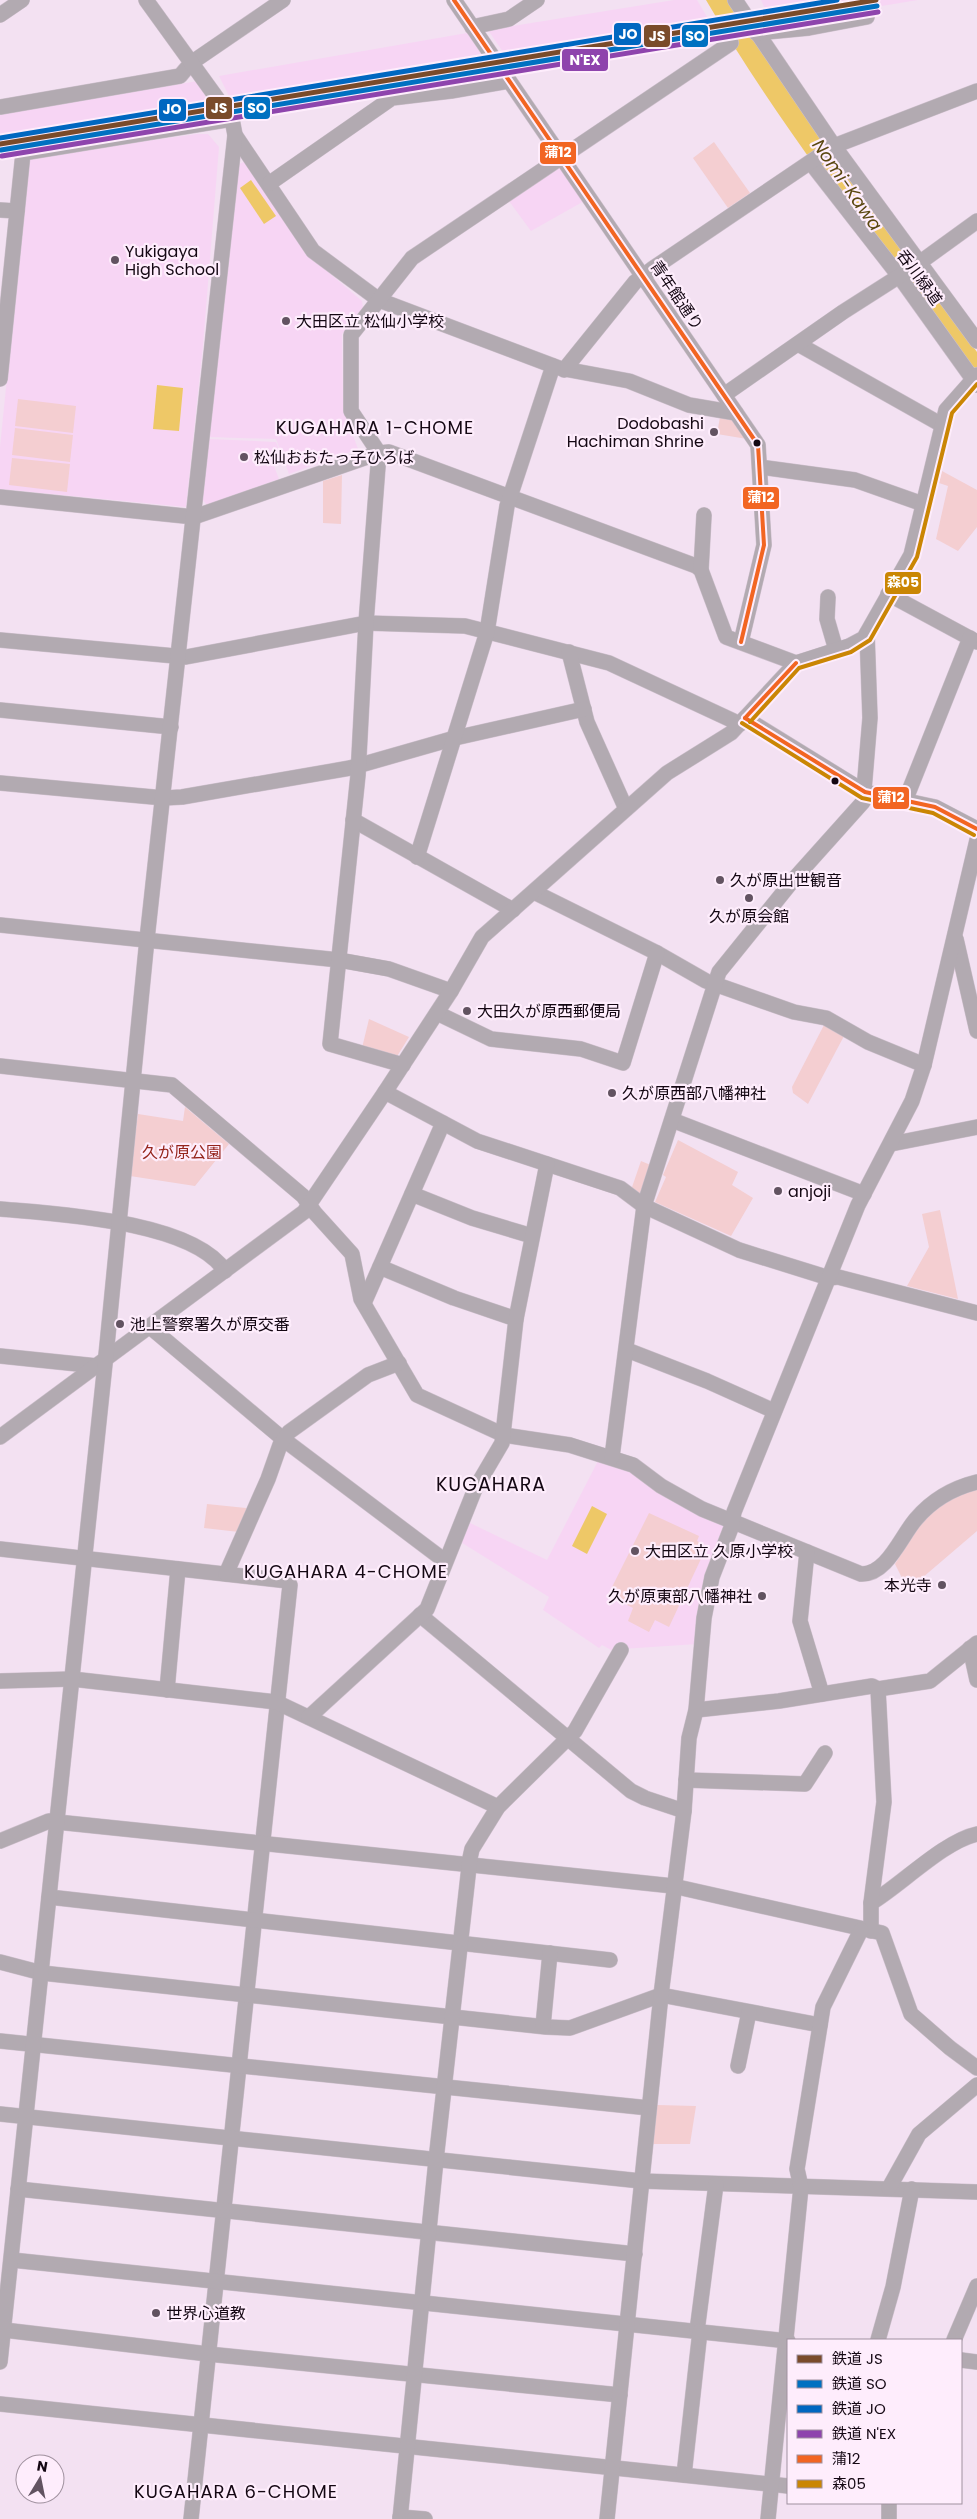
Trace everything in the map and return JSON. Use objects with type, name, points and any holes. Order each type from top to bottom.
[{"type":"street","points":[[0,15],[22,0]]},
{"type":"street","points":[[0,2362],[4,2330],[3,2312],[12,2260],[72,1679],[101,1363],[120,1221],[147,939],[164,798],[235,135],[232,119],[146,0]]},
{"type":"street","points":[[0,107],[180,76],[191,63],[283,0]]},
{"type":"street","name":"青年館通り","points":[[454,0],[758,445],[764,549],[741,642]]},
{"type":"street","points":[[472,27],[509,18],[537,0]]},
{"type":"street","points":[[735,0],[917,264],[977,341]]},
{"type":"street","points":[[756,33],[809,28],[867,17]]},
{"type":"street","points":[[403,1065],[330,1044],[358,766],[366,623],[379,453],[352,411],[352,335],[412,258],[731,43]]},
{"type":"street","points":[[270,184],[392,98],[451,91],[509,81]]},
{"type":"street","points":[[417,857],[487,632],[510,498],[559,368],[635,282],[813,164],[834,146],[977,90]]},
{"type":"street","points":[[0,379],[1,353],[23,153],[232,119]]},
{"type":"street","points":[[235,135],[270,184],[313,251],[379,300],[559,368],[629,381],[689,405],[736,413]]},
{"type":"street","name":"呑川緑道","points":[[813,164],[900,275],[975,380]]},
{"type":"street","points":[[0,210],[17,212]]},
{"type":"street","points":[[724,395],[977,221]]},
{"type":"street","points":[[798,344],[942,425]]},
{"type":"street","points":[[0,1437],[310,1206],[437,1013],[482,937],[667,773],[727,737],[796,663],[858,641],[867,633],[911,554],[946,410],[975,380]]},
{"type":"street","points":[[0,497],[194,517],[379,453],[388,452],[696,566],[701,570]]},
{"type":"street","points":[[760,467],[855,480],[923,504]]},
{"type":"street","points":[[704,515],[701,570],[726,636],[796,663]]},
{"type":"street","points":[[888,594],[973,640],[906,801]]},
{"type":"street","points":[[828,597],[827,619],[836,650]]},
{"type":"street","points":[[0,640],[179,657],[366,623],[465,626],[609,662],[742,721],[865,792],[935,807],[977,828]]},
{"type":"street","points":[[612,1457],[644,1206],[714,984],[719,972],[794,879],[863,802],[870,718],[867,633]]},
{"type":"street","points":[[570,652],[587,722],[626,809]]},
{"type":"street","points":[[0,783],[164,798],[182,797],[358,766],[455,738],[584,709]]},
{"type":"street","points":[[0,710],[171,727]]},
{"type":"street","points":[[353,820],[512,910]]},
{"type":"street","points":[[607,2519],[635,2254],[640,2181],[673,1886],[684,1811],[689,1738],[696,1710],[704,1618],[712,1577],[774,1411],[828,1278],[864,1194],[912,1101],[924,1065],[977,840]]},
{"type":"street","points":[[534,892],[714,984],[794,1012],[826,1018],[868,1042],[924,1065]]},
{"type":"street","points":[[0,925],[339,960],[389,969],[451,991]]},
{"type":"street","points":[[955,935],[977,1031]]},
{"type":"street","points":[[437,1013],[491,1039],[581,1049],[623,1063],[656,954]]},
{"type":"street","points":[[0,1066],[172,1085],[303,1196],[352,1254],[364,1303],[417,1395],[504,1434],[570,1445],[633,1465],[660,1486],[702,1509],[858,1574],[870,1574],[883,1565],[916,1518],[946,1493],[977,1482]]},
{"type":"street","points":[[385,1092],[477,1141],[620,1188],[644,1206],[739,1250],[828,1278],[838,1277],[977,1314]]},
{"type":"street","points":[[672,1120],[864,1194]]},
{"type":"street","points":[[364,1303],[443,1123]]},
{"type":"street","points":[[891,1144],[977,1126]]},
{"type":"street","points":[[309,1717],[427,1609],[475,1489],[502,1443],[516,1319],[547,1164]]},
{"type":"street","points":[[412,1194],[472,1218],[532,1236]]},
{"type":"street","points":[[0,1209],[120,1221],[200,1246],[220,1263],[225,1271]]},
{"type":"street","points":[[380,1267],[454,1298],[516,1319]]},
{"type":"street","points":[[150,1327],[283,1439],[445,1561]]},
{"type":"street","points":[[627,1350],[707,1380],[774,1411]]},
{"type":"street","points":[[0,1356],[101,1363]]},
{"type":"street","points":[[226,1574],[283,1439],[288,1432],[368,1375],[399,1363]]},
{"type":"street","points":[[0,1549],[288,1581],[290,1585],[261,1843],[191,2519]]},
{"type":"street","points":[[806,1552],[800,1621],[822,1694]]},
{"type":"street","points":[[166,1690],[178,1569]]},
{"type":"street","points":[[420,1615],[631,1791],[645,1798],[684,1811]]},
{"type":"street","points":[[696,1710],[872,1686],[878,1689],[930,1681],[973,1646]]},
{"type":"street","points":[[973,1646],[977,1680]]},
{"type":"street","points":[[425,2519],[400,2518],[428,2231],[468,1865],[472,1849],[498,1807],[575,1731],[622,1650]]},
{"type":"street","points":[[0,1681],[72,1679],[276,1702],[386,1756],[498,1807]]},
{"type":"street","points":[[787,2339],[801,2187],[797,2169],[820,2025],[830,1990],[866,1931],[871,1903],[884,1802],[878,1689]]},
{"type":"street","points":[[686,1780],[805,1784],[825,1753]]},
{"type":"street","points":[[0,1841],[48,1821],[261,1843],[673,1886],[866,1931],[882,1933],[911,2014],[950,2048],[977,2068]]},
{"type":"street","points":[[871,1903],[966,1836],[977,1834]]},
{"type":"street","points":[[49,1897],[610,1960]]},
{"type":"street","points":[[543,2026],[550,1953]]},
{"type":"street","points":[[0,1962],[42,1974],[543,2026],[570,2028],[661,1995],[820,2025]]},
{"type":"street","points":[[738,2066],[749,2012]]},
{"type":"street","points":[[0,2041],[649,2108]]},
{"type":"street","points":[[889,2188],[920,2134],[977,2085]]},
{"type":"street","points":[[0,2114],[640,2181],[977,2192]]},
{"type":"street","points":[[684,2475],[716,2184]]},
{"type":"street","points":[[18,2189],[635,2254]]},
{"type":"street","points":[[878,2339],[893,2287],[912,2189]]},
{"type":"street","points":[[12,2260],[787,2340],[768,2519]]},
{"type":"street","points":[[954,2339],[977,2286]]},
{"type":"street","points":[[4,2330],[208,2354],[620,2395]]},
{"type":"street","points":[[962,2360],[977,2362]]},
{"type":"street","points":[[0,2404],[787,2486]]},
{"type":"street","points":[[889,2504],[889,2519]]},
{"type":"shaded area","points":[[674,0],[697,0],[716,32],[516,71],[488,30]]},
{"type":"shaded area","points":[[761,0],[918,0],[772,24]]},
{"type":"shaded area","points":[[467,33],[493,71],[237,112],[219,76]]},
{"type":"shaded area","points":[[198,81],[220,114],[0,148],[0,114]]},
{"type":"shaded area","name":"Yukigaya High School","points":[[208,134],[219,147],[203,345],[186,507],[0,489],[0,447],[29,161],[36,156]]},
{"type":"shaded area","name":"大田区立 松仙小学校","points":[[244,162],[307,254],[362,301],[363,308],[342,334],[343,408],[358,449],[289,474],[276,439],[208,437],[234,166]]},
{"type":"shaded area","points":[[560,166],[586,200],[531,231],[509,201]]},
{"type":"shaded area","points":[[208,439],[276,442],[284,462],[274,466],[279,479],[207,505],[202,499]]},
{"type":"shaded area","name":"大田区立 久原小学校","points":[[599,1459],[627,1466],[725,1523],[698,1644],[613,1651],[602,1645],[599,1648],[543,1610],[549,1597],[459,1541],[468,1522],[547,1560]]},
{"type":"green space","points":[[714,142],[750,193],[728,208],[693,158]]},
{"type":"green space","points":[[18,399],[76,406],[73,433],[15,426]]},
{"type":"green space","points":[[720,417],[734,419],[747,439],[717,434]]},
{"type":"green space","points":[[15,428],[73,435],[70,462],[12,455]]},
{"type":"green space","points":[[12,458],[70,464],[67,492],[9,485]]},
{"type":"green space","points":[[942,471],[977,490],[977,527],[958,551],[936,539],[948,486],[939,483]]},
{"type":"green space","points":[[342,475],[341,524],[323,523],[323,481]]},
{"type":"green space","points":[[369,1019],[409,1037],[396,1058],[362,1048]]},
{"type":"green space","points":[[824,1025],[844,1036],[808,1104],[793,1093],[792,1087]]},
{"type":"green space","name":"久が原公園","points":[[185,1107],[229,1144],[195,1186],[130,1176],[138,1114],[183,1121]]},
{"type":"green space","points":[[678,1140],[738,1172],[732,1185],[753,1198],[731,1236],[655,1202],[666,1177],[663,1175]]},
{"type":"green space","points":[[641,1161],[653,1166],[640,1195],[631,1190]]},
{"type":"green space","points":[[940,1210],[958,1299],[907,1286],[929,1247],[922,1214]]},
{"type":"green space","points":[[977,1489],[977,1531],[908,1590],[895,1564],[923,1520],[948,1498]]},
{"type":"green space","points":[[207,1504],[246,1508],[248,1513],[239,1532],[204,1528]]},
{"type":"green space","points":[[649,1513],[699,1536],[697,1541],[707,1546],[669,1627],[655,1620],[649,1632],[628,1621],[633,1608],[608,1595]]},
{"type":"green space","points":[[657,2105],[696,2106],[690,2144],[653,2144]]},
{"type":"water","name":"Nomi-Kawa","points":[[706,0],[727,0],[826,145],[977,352],[977,382],[836,195],[768,99]]},
{"type":"water","points":[[251,180],[276,216],[264,224],[240,188]]},
{"type":"water","points":[[157,385],[183,388],[179,431],[153,429]]},
{"type":"water","points":[[592,1506],[607,1514],[587,1554],[572,1546]]},
{"type":"rail line","name":"JO","points":[[0,138],[837,0]]},
{"type":"rail line","name":"JS","points":[[0,144],[876,0]]},
{"type":"rail line","name":"SO","points":[[1,150],[877,6]]},
{"type":"rail line","name":"N'EX","points":[[2,156],[878,12]]},
{"type":"transit line","name":"蒲12","points":[[454,0],[758,445],[764,545],[741,642]]},
{"type":"transit line","name":"森05","points":[[750,722],[799,668],[851,652],[870,640],[917,557],[952,413],[977,384]]},
{"type":"transit line","name":"蒲12","points":[[745,718],[796,663]]},
{"type":"transit line","name":"蒲12","points":[[745,718],[865,792],[935,807],[977,829]]},
{"type":"transit line","name":"森05","points":[[742,723],[862,798],[933,813],[974,835]]},
{"type":"place","name":"Yukigaya High School","points":[[115,260]]},
{"type":"place","name":"大田区立 松仙小学校","points":[[286,321]]},
{"type":"place","name":"Dodobashi Hachiman Shrine","points":[[714,432]]},
{"type":"place","name":"松仙おおたっ子ひろば","points":[[244,457]]},
{"type":"place","name":"久が原出世観音","points":[[720,880]]},
{"type":"place","name":"久が原会館","points":[[749,898]]},
{"type":"place","name":"大田久が原西郵便局","points":[[467,1011]]},
{"type":"place","name":"久が原西部八幡神社","points":[[612,1093]]},
{"type":"place","name":"anjoji","points":[[778,1191]]},
{"type":"place","name":"池上警察署久が原交番","points":[[120,1324]]},
{"type":"place","name":"大田区立 久原小学校","points":[[635,1551]]},
{"type":"place","name":"本光寺","points":[[942,1585]]},
{"type":"place","name":"久が原東部八幡神社","points":[[762,1596]]},
{"type":"place","name":"世界心道教","points":[[156,2313]]},
{"type":"district","name":"KUGAHARA 1-CHOME","points":[[375,428]]},
{"type":"district","name":"KUGAHARA","points":[[491,1484]]},
{"type":"district","name":"KUGAHARA 4-CHOME","points":[[346,1572]]},
{"type":"district","name":"KUGAHARA 6-CHOME","points":[[236,2492]]}]
